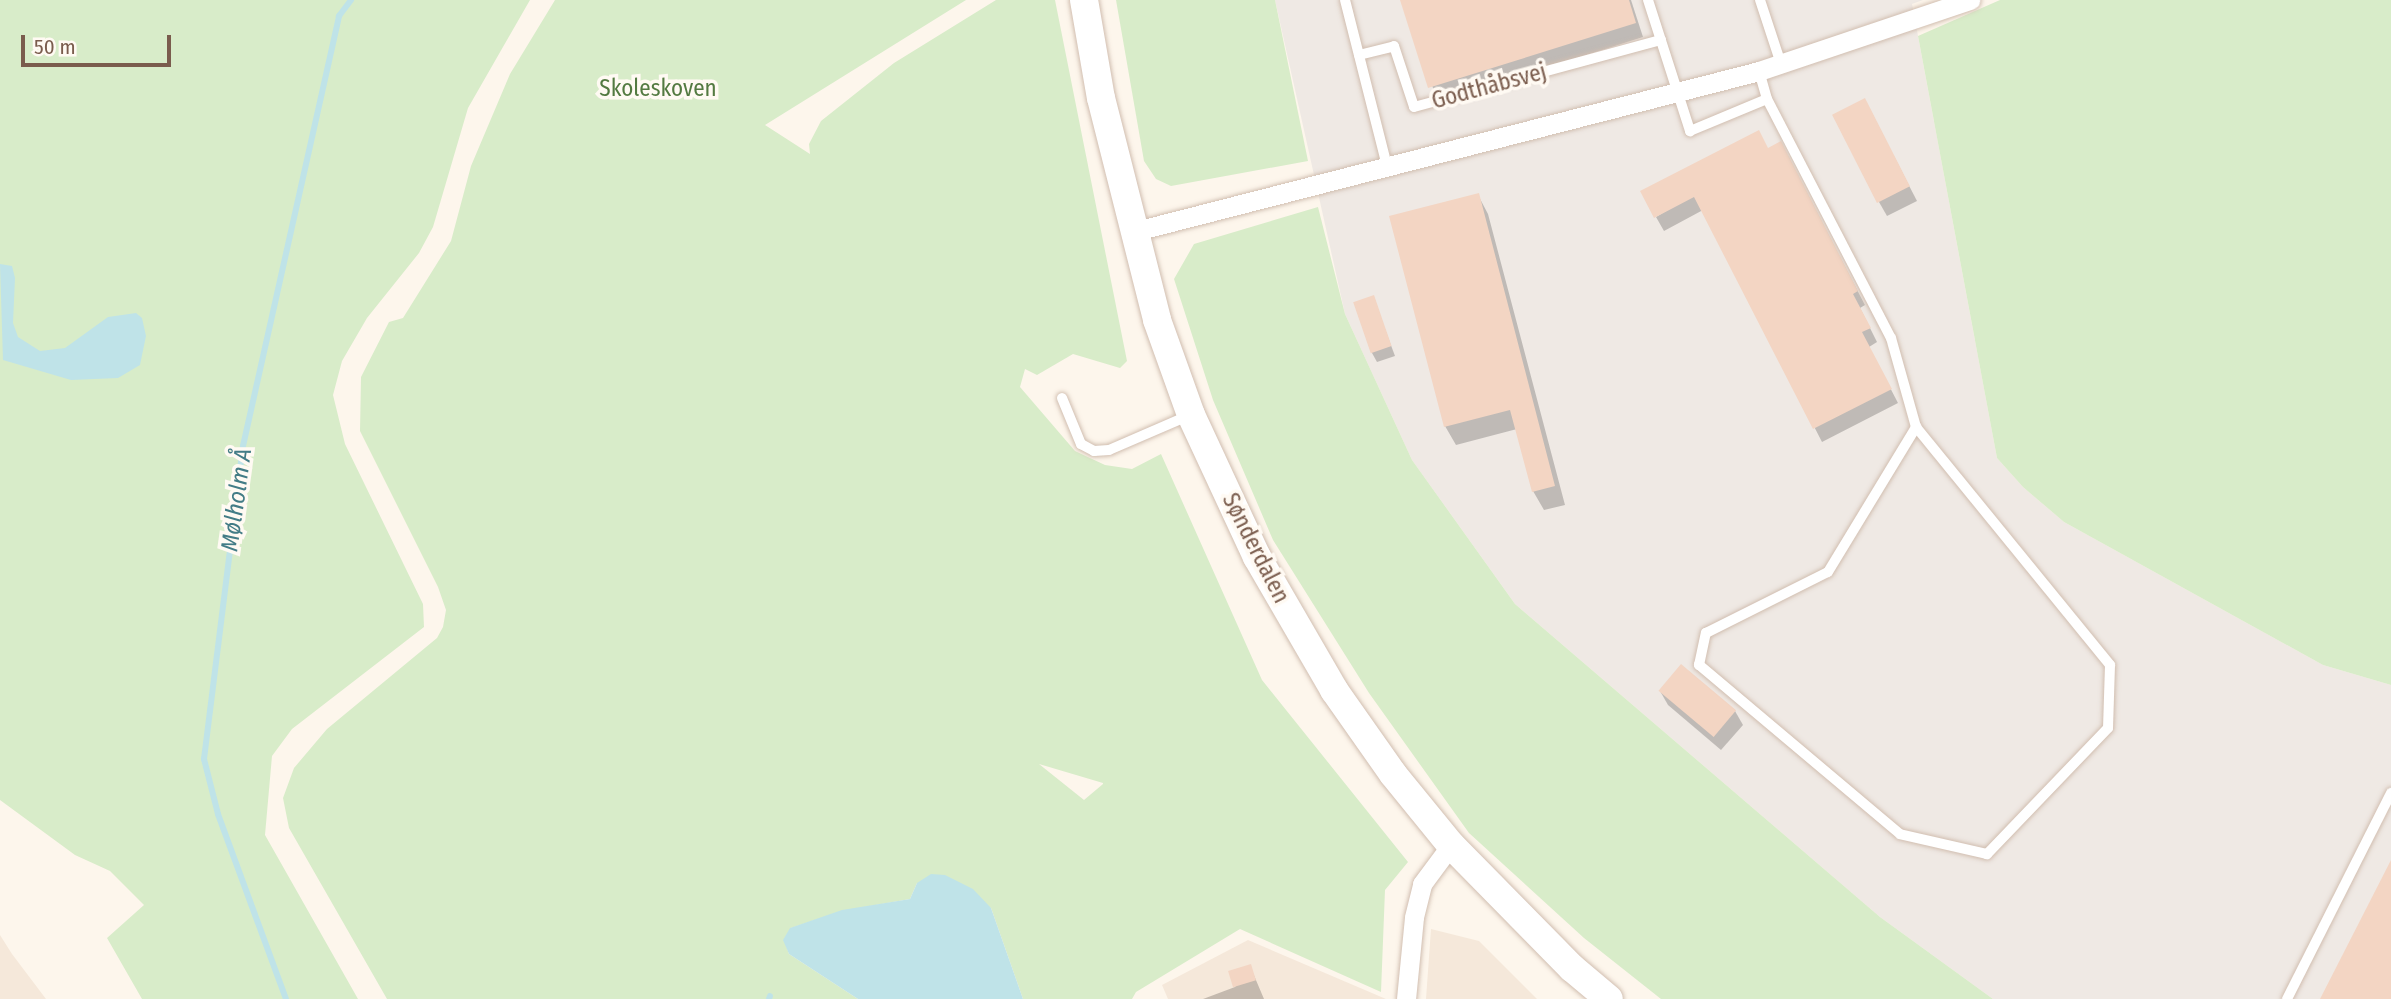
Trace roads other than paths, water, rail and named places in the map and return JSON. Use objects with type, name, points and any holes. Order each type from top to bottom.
[{"type":"street","name":"Sønderdalen","points":[[1084,0],[1132,232],[1191,415],[1257,557],[1334,690],[1451,845],[1572,968],[1609,999]]},
{"type":"street","points":[[1132,232],[1759,71],[1970,0]]},
{"type":"street","points":[[1406,999],[1414,917],[1422,884],[1451,845]]},
{"type":"lane","points":[[1345,0],[1387,166]]},
{"type":"lane","points":[[1648,0],[1675,92],[1690,131],[1767,99]]},
{"type":"lane","points":[[1761,0],[1781,64]]},
{"type":"lane","name":"Godthåbsvej","points":[[1359,55],[1394,46],[1414,107],[1661,40]]},
{"type":"lane","points":[[1759,71],[1767,99],[1891,338],[1916,427],[2110,665],[2108,728],[1987,854],[1900,834],[1699,665],[1706,633],[1828,572],[1916,427]]},
{"type":"lane","points":[[1062,398],[1081,444],[1094,451],[1109,450],[1191,415]]},
{"type":"lane","points":[[2287,999],[2386,814],[2391,793]]},
{"type":"water","points":[[0,264],[12,266],[15,278],[13,323],[18,337],[40,351],[65,348],[108,317],[136,313],[142,318],[146,336],[140,365],[118,378],[71,380],[3,360]]},
{"type":"water","points":[[931,874],[945,875],[973,889],[991,908],[1023,999],[858,999],[789,954],[783,940],[790,928],[842,910],[910,899],[917,883]]},
{"type":"waterway","name":"Mølholm Å","points":[[286,999],[218,814],[204,759],[243,446],[339,16],[351,0]]},
{"type":"park label","name":"Skoleskoven","points":[[658,88]]}]
